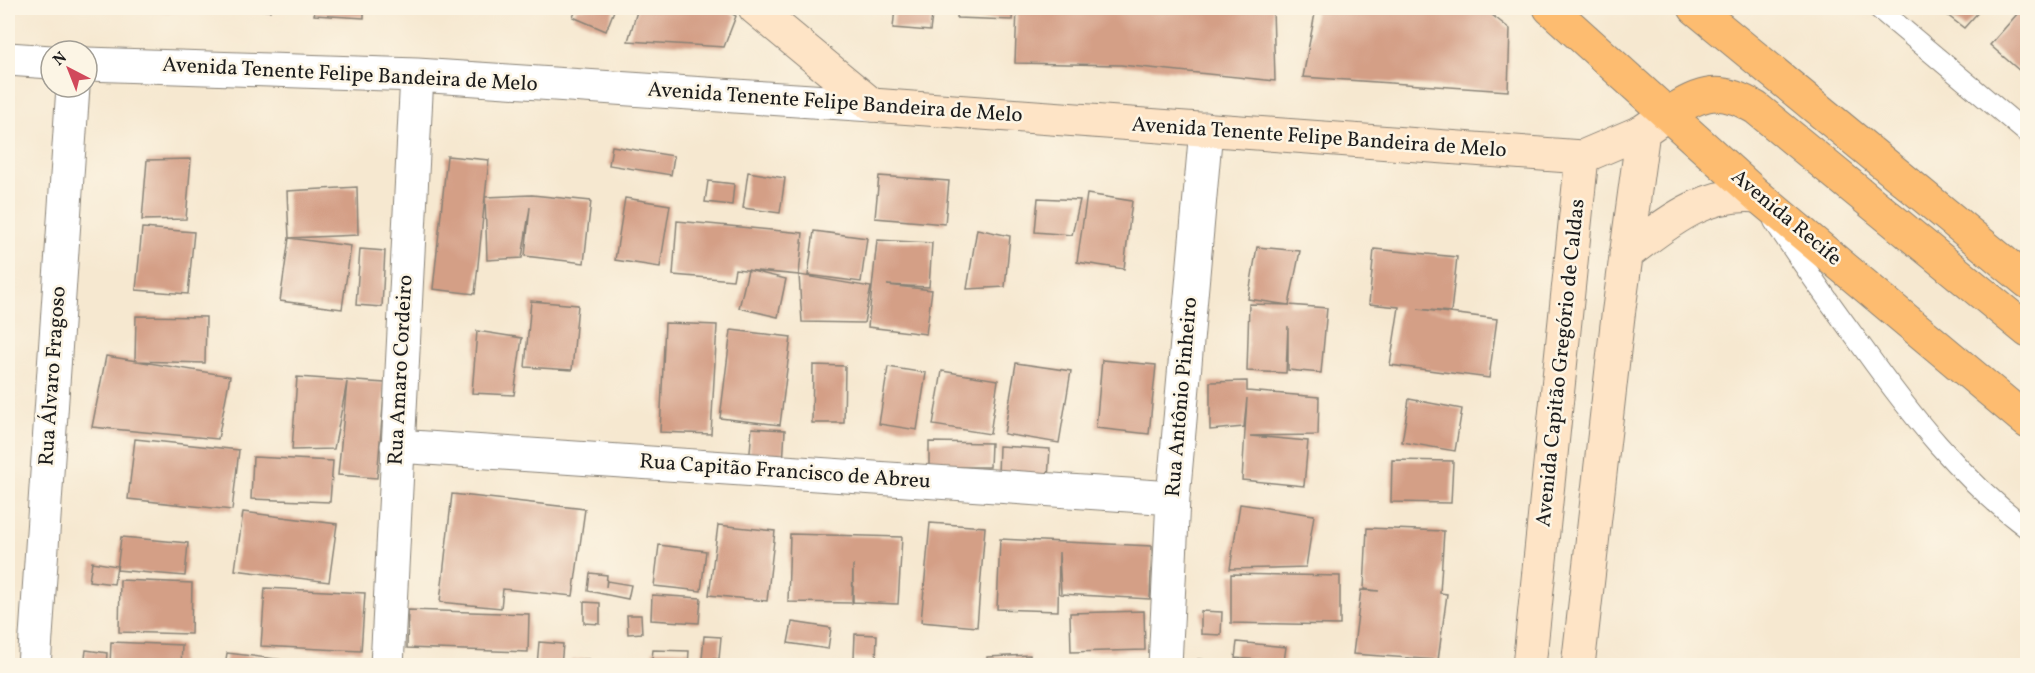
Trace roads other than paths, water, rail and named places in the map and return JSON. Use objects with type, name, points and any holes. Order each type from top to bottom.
[{"type":"main road","points":[[755,8],[872,105]]},
{"type":"main road","name":"Avenida Recife","points":[[1550,8],[1656,122],[1758,196],[2028,422]]},
{"type":"main road","points":[[1695,8],[2028,282]]},
{"type":"main road","points":[[1582,157],[1656,122],[1696,98],[1712,94],[1736,96],[1756,108],[2028,330]]},
{"type":"main road","name":"Avenida Tenente Felipe Bandeira de Melo","points":[[872,105],[1582,157]]},
{"type":"main road","points":[[1578,666],[1626,254],[1656,122]]},
{"type":"main road","name":"Avenida Capitão Gregório de Caldas","points":[[1529,666],[1582,157]]},
{"type":"main road","points":[[1626,254],[1692,208],[1735,194],[1758,196]]},
{"type":"street","points":[[8,59],[39,61]]},
{"type":"street","name":"Avenida Tenente Felipe Bandeira de Melo","points":[[99,64],[417,75],[872,105]]},
{"type":"street","name":"Rua Amaro Cordeiro","points":[[387,666],[417,75]]},
{"type":"street","name":"Rua Álvaro Fragoso","points":[[34,666],[72,99]]},
{"type":"street","name":"Rua Antônio Pinheiro","points":[[1165,666],[1173,498],[1206,129]]},
{"type":"street","name":"Rua Capitão Francisco de Abreu","points":[[397,446],[1173,498]]},
{"type":"lane","points":[[1878,8],[2028,134]]},
{"type":"lane","points":[[1758,196],[1800,262],[1903,404],[1966,478],[1996,506],[2028,529]]}]
